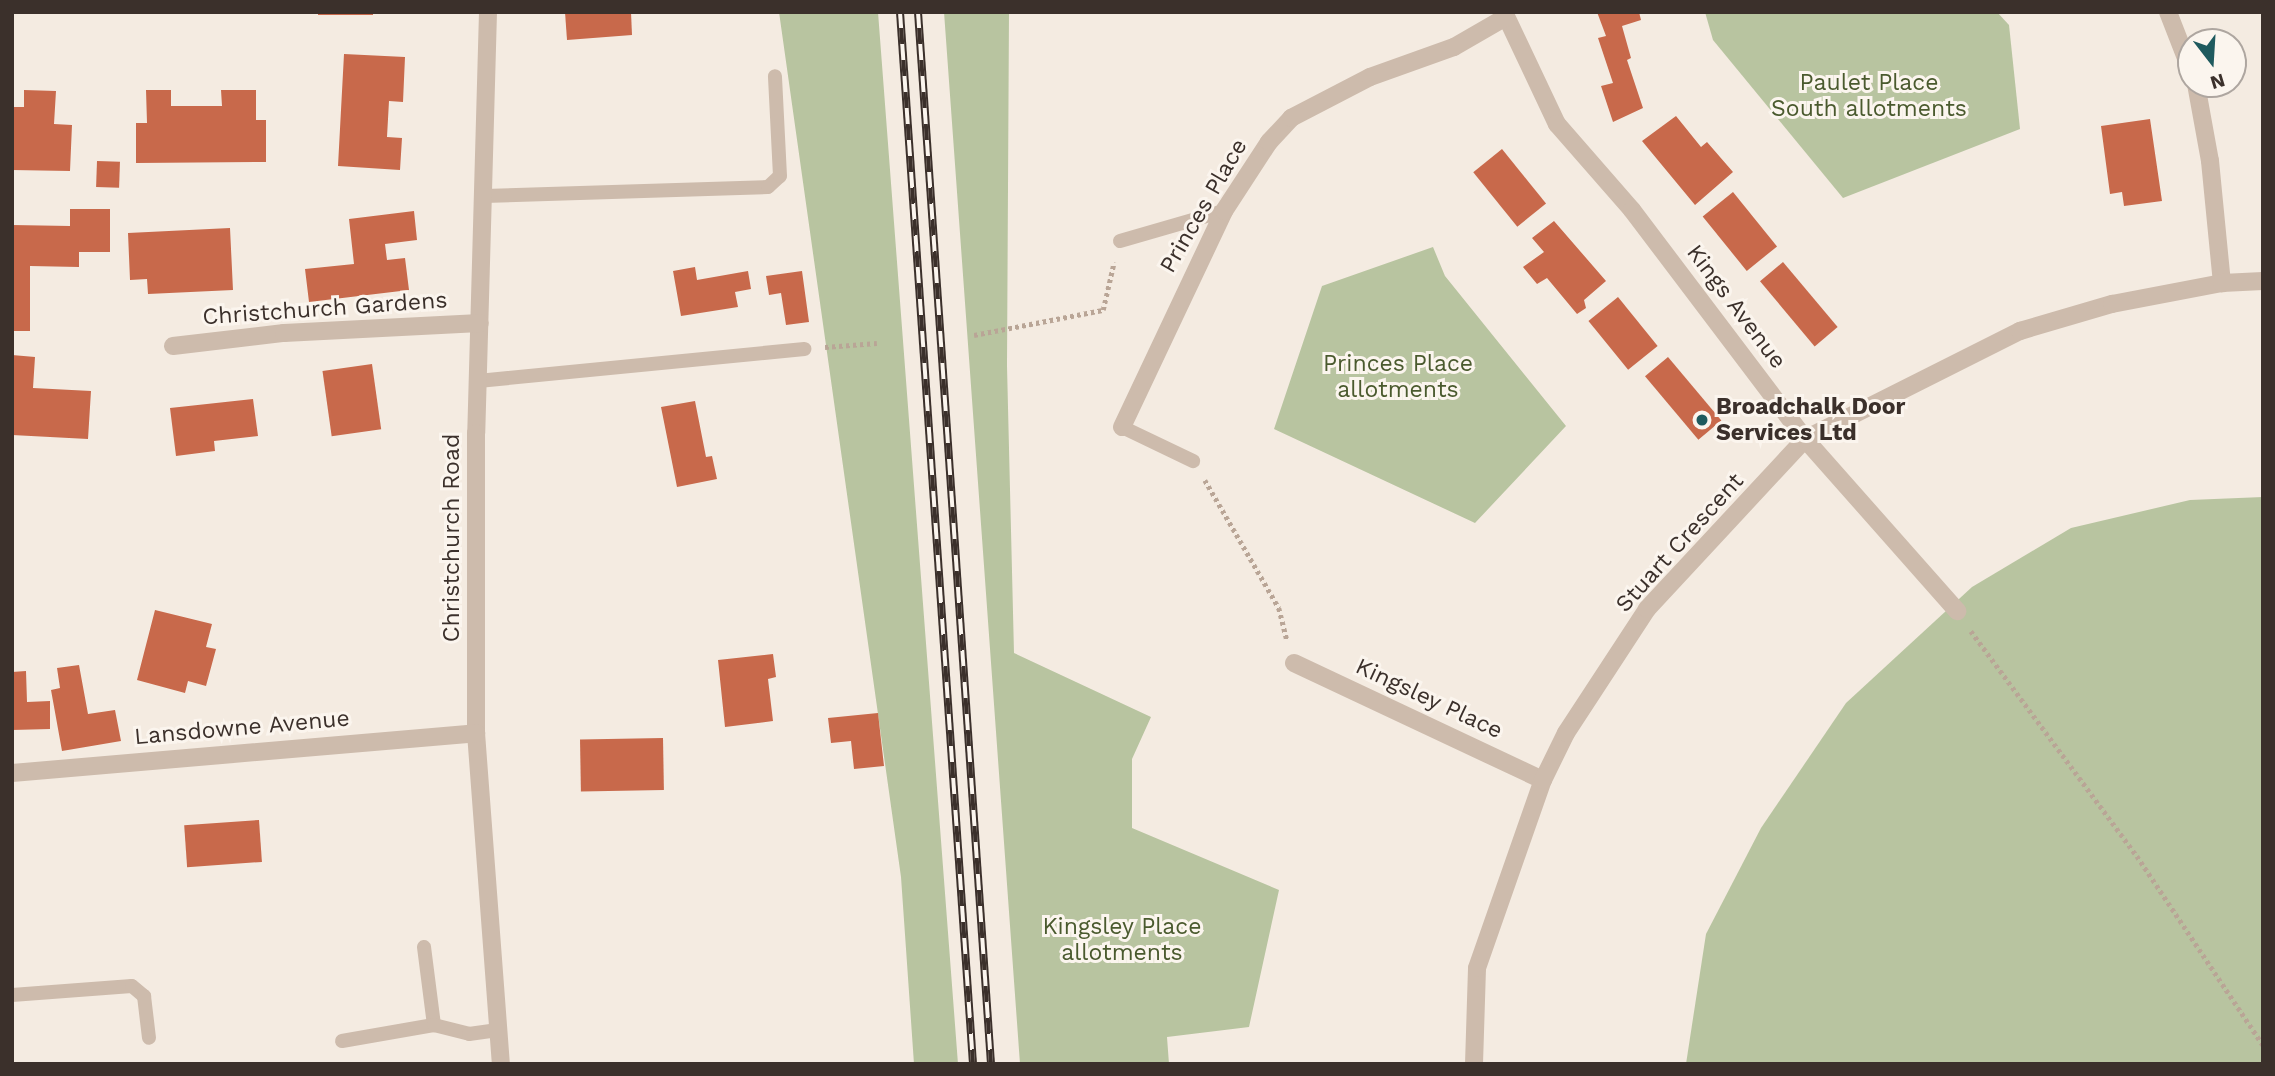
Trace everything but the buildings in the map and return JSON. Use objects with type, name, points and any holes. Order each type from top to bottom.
[{"type":"street","name":"Christchurch Road","points":[[488,12],[478,381],[476,733],[501,1064]]},
{"type":"street","points":[[2168,12],[2177,35]]},
{"type":"street","name":"Princes Place","points":[[1122,427],[1224,211],[1269,142],[1291,118],[1370,77],[1454,47],[1505,15]]},
{"type":"street","name":"Kings Avenue","points":[[1505,15],[1557,124],[1632,210],[1805,439],[1957,611]]},
{"type":"street","points":[[2199,98],[2210,161],[2222,283]]},
{"type":"street","name":"Stuart Crescent","points":[[1474,1064],[1478,968],[1543,780],[1566,733],[1647,610],[1805,439],[2020,331],[2112,304],[2222,283],[2263,281]]},
{"type":"street","name":"Christchurch Gardens","points":[[173,346],[284,333],[480,323]]},
{"type":"street","name":"Kingsley Place","points":[[1294,663],[1543,780]]},
{"type":"street","name":"Lansdowne Avenue","points":[[12,773],[476,733]]},
{"type":"lane","points":[[484,196],[768,187],[780,176],[775,76]]},
{"type":"lane","points":[[1120,241],[1224,211]]},
{"type":"lane","points":[[478,381],[804,349]]},
{"type":"lane","points":[[1122,427],[1193,461]]},
{"type":"lane","points":[[424,947],[434,1025]]},
{"type":"lane","points":[[12,995],[132,986],[144,996],[149,1038]]},
{"type":"lane","points":[[342,1041],[434,1025],[469,1034],[498,1030]]},
{"type":"path","points":[[974,335],[1103,310],[1120,241]]},
{"type":"path","points":[[804,349],[877,343]]},
{"type":"path","points":[[1193,461],[1239,531],[1279,608],[1294,663]]},
{"type":"path","points":[[1957,611],[2137,856],[2263,1045]]},
{"type":"green space","points":[[779,12],[878,12],[958,1064],[914,1064],[901,877]]},
{"type":"green space","name":"Kingsley Place allotments","points":[[944,12],[1009,12],[1007,366],[1014,653],[1151,717],[1132,759],[1132,828],[1279,890],[1249,1027],[1167,1037],[1169,1064],[1020,1064]]},
{"type":"green space","name":"Paulet Place South allotments","points":[[1705,12],[1997,12],[2009,25],[2020,129],[1843,198],[1713,40]]},
{"type":"green space","name":"Princes Place allotments","points":[[1433,247],[1445,276],[1566,426],[1475,523],[1274,429],[1322,286]]},
{"type":"green space","points":[[2263,497],[2263,1064],[1686,1064],[1706,934],[1761,828],[1846,703],[1972,587],[2071,528],[2190,500]]},
{"type":"railway","points":[[900,12],[973,1064]]},
{"type":"railway","points":[[918,12],[991,1064]]},
{"type":"place","name":"Broadchalk Door Services Ltd","points":[[1702,420]]}]
